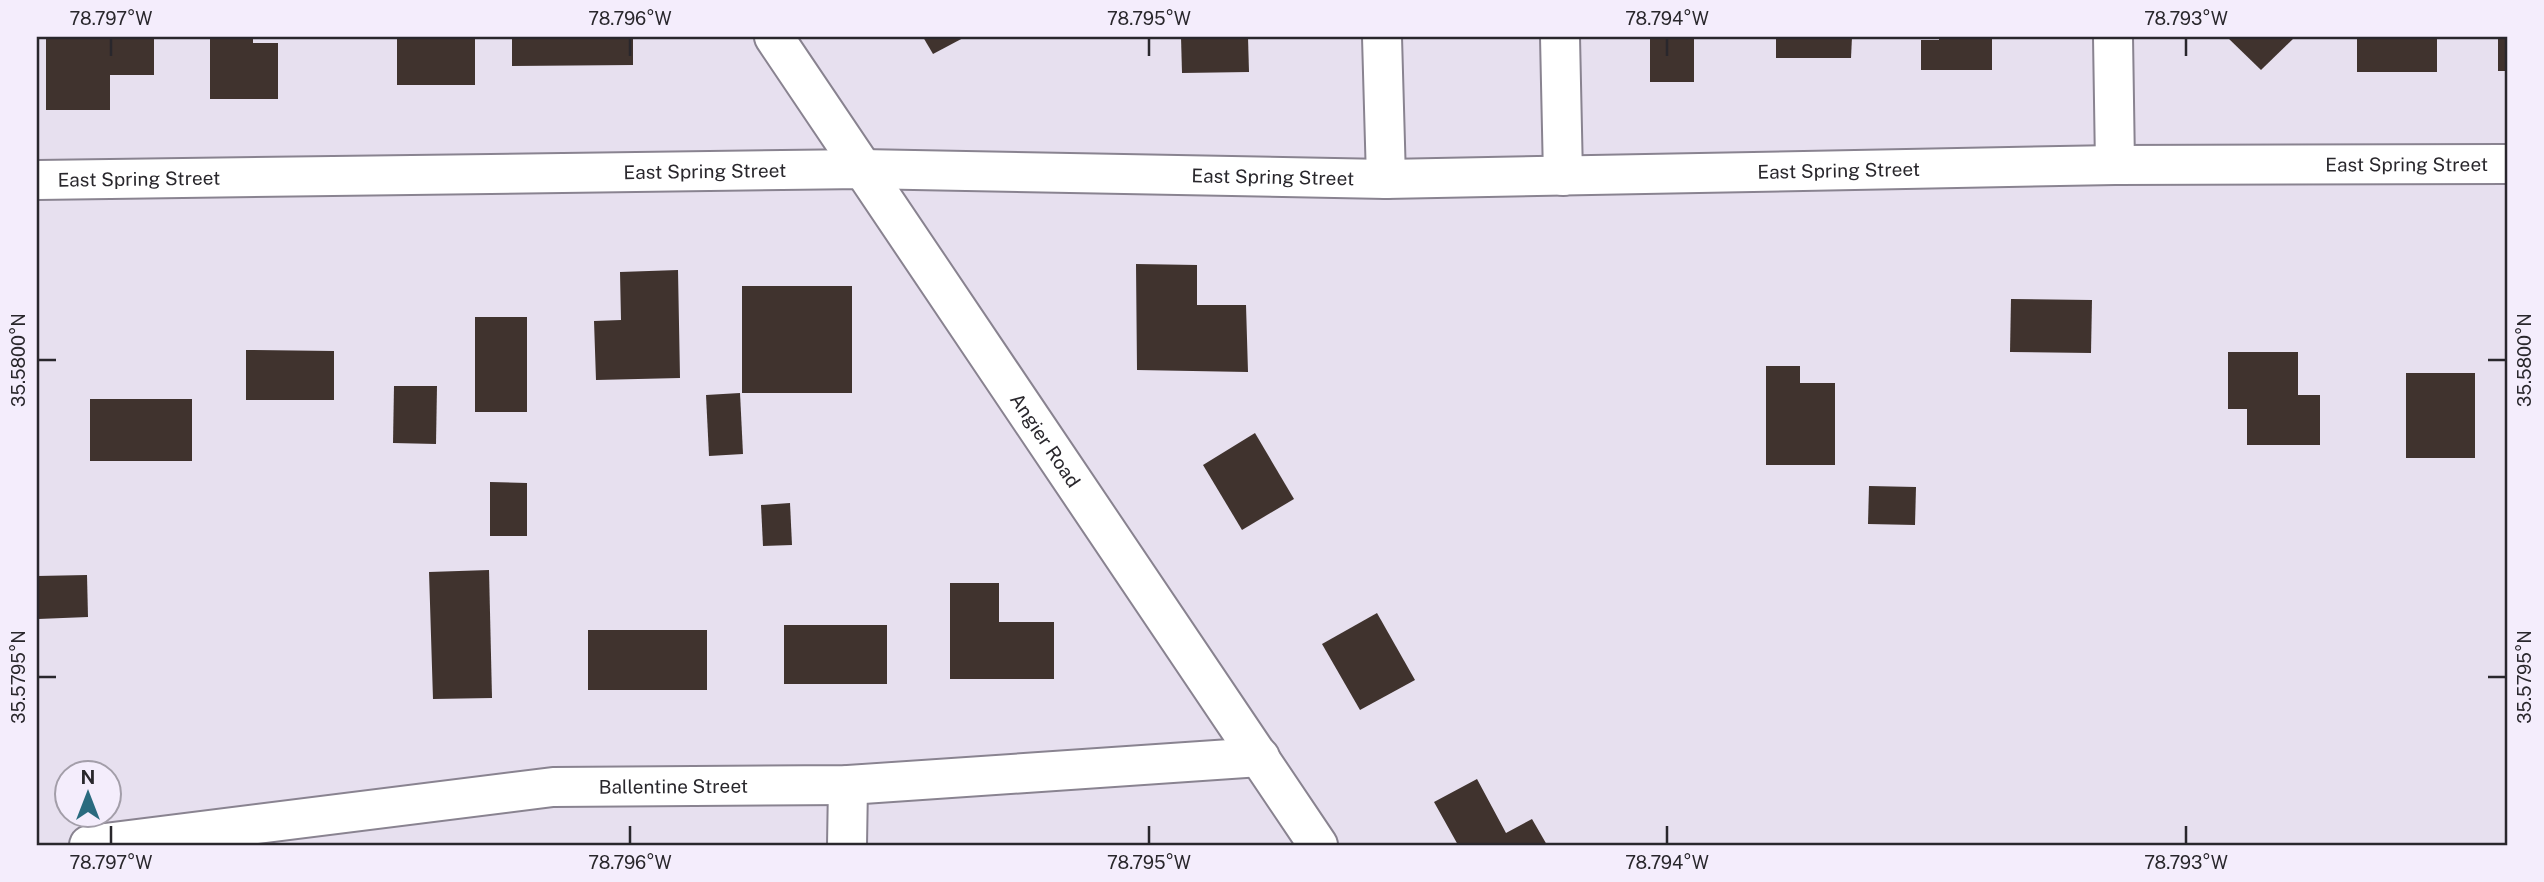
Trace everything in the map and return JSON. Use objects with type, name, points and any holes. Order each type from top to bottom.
[{"type":"street","name":"Angier Road","points":[[774,37],[1318,845]]},
{"type":"street","points":[[1382,37],[1386,179]]},
{"type":"street","points":[[1560,37],[1563,176]]},
{"type":"street","points":[[2113,37],[2115,165]]},
{"type":"street","name":"East Spring Street","points":[[37,180],[862,169],[1386,179],[2115,165],[2507,164]]},
{"type":"street","name":"Ballentine Street","points":[[89,845],[553,787],[848,785],[1260,757]]},
{"type":"street","points":[[847,845],[848,785]]},
{"type":"building","points":[[46,37],[154,37],[154,75],[110,75],[110,110],[46,110]]},
{"type":"building","points":[[210,37],[253,37],[253,43],[278,43],[278,99],[210,99]]},
{"type":"building","points":[[397,37],[475,37],[475,85],[397,85]]},
{"type":"building","points":[[512,37],[633,37],[633,65],[512,66]]},
{"type":"building","points":[[923,37],[965,37],[933,54]]},
{"type":"building","points":[[1181,37],[1248,37],[1249,72],[1182,73]]},
{"type":"building","points":[[1650,37],[1694,37],[1694,82],[1650,82]]},
{"type":"building","points":[[1776,37],[1852,37],[1851,58],[1776,58]]},
{"type":"building","points":[[1939,37],[1992,37],[1992,70],[1921,70],[1921,40],[1939,40]]},
{"type":"building","points":[[2227,37],[2295,37],[2261,70]]},
{"type":"building","points":[[2357,37],[2437,37],[2437,72],[2357,72]]},
{"type":"building","points":[[2498,37],[2507,37],[2507,71],[2498,71]]},
{"type":"building","points":[[1136,264],[1197,265],[1197,305],[1246,305],[1248,372],[1137,370]]},
{"type":"building","points":[[678,270],[680,378],[596,380],[594,321],[621,320],[620,272]]},
{"type":"building","points":[[742,286],[852,286],[852,393],[742,393]]},
{"type":"building","points":[[2011,299],[2092,300],[2091,353],[2010,352]]},
{"type":"building","points":[[475,317],[527,317],[527,412],[475,412]]},
{"type":"building","points":[[246,350],[334,351],[334,400],[246,400]]},
{"type":"building","points":[[2228,352],[2298,352],[2298,395],[2320,395],[2320,445],[2247,445],[2247,409],[2228,409]]},
{"type":"building","points":[[1766,366],[1800,366],[1800,383],[1835,383],[1835,465],[1766,465]]},
{"type":"building","points":[[2406,373],[2475,373],[2475,458],[2406,458]]},
{"type":"building","points":[[394,386],[437,386],[436,444],[393,443]]},
{"type":"building","points":[[740,393],[743,454],[709,456],[706,395]]},
{"type":"building","points":[[90,399],[192,399],[192,461],[90,461]]},
{"type":"building","points":[[1255,433],[1294,499],[1242,530],[1203,465]]},
{"type":"building","points":[[490,482],[527,483],[527,536],[490,536]]},
{"type":"building","points":[[1869,486],[1916,487],[1915,525],[1868,524]]},
{"type":"building","points":[[790,503],[792,545],[763,546],[761,505]]},
{"type":"building","points":[[489,570],[492,698],[433,699],[429,572]]},
{"type":"building","points":[[87,575],[88,617],[38,619],[37,576]]},
{"type":"building","points":[[950,583],[999,583],[999,622],[1054,622],[1054,679],[950,679]]},
{"type":"building","points":[[1377,613],[1415,680],[1360,710],[1322,644]]},
{"type":"building","points":[[784,625],[887,625],[887,684],[784,684]]},
{"type":"building","points":[[588,630],[707,630],[707,690],[588,690]]},
{"type":"building","points":[[1477,779],[1506,833],[1532,819],[1547,845],[1458,845],[1434,802]]}]
